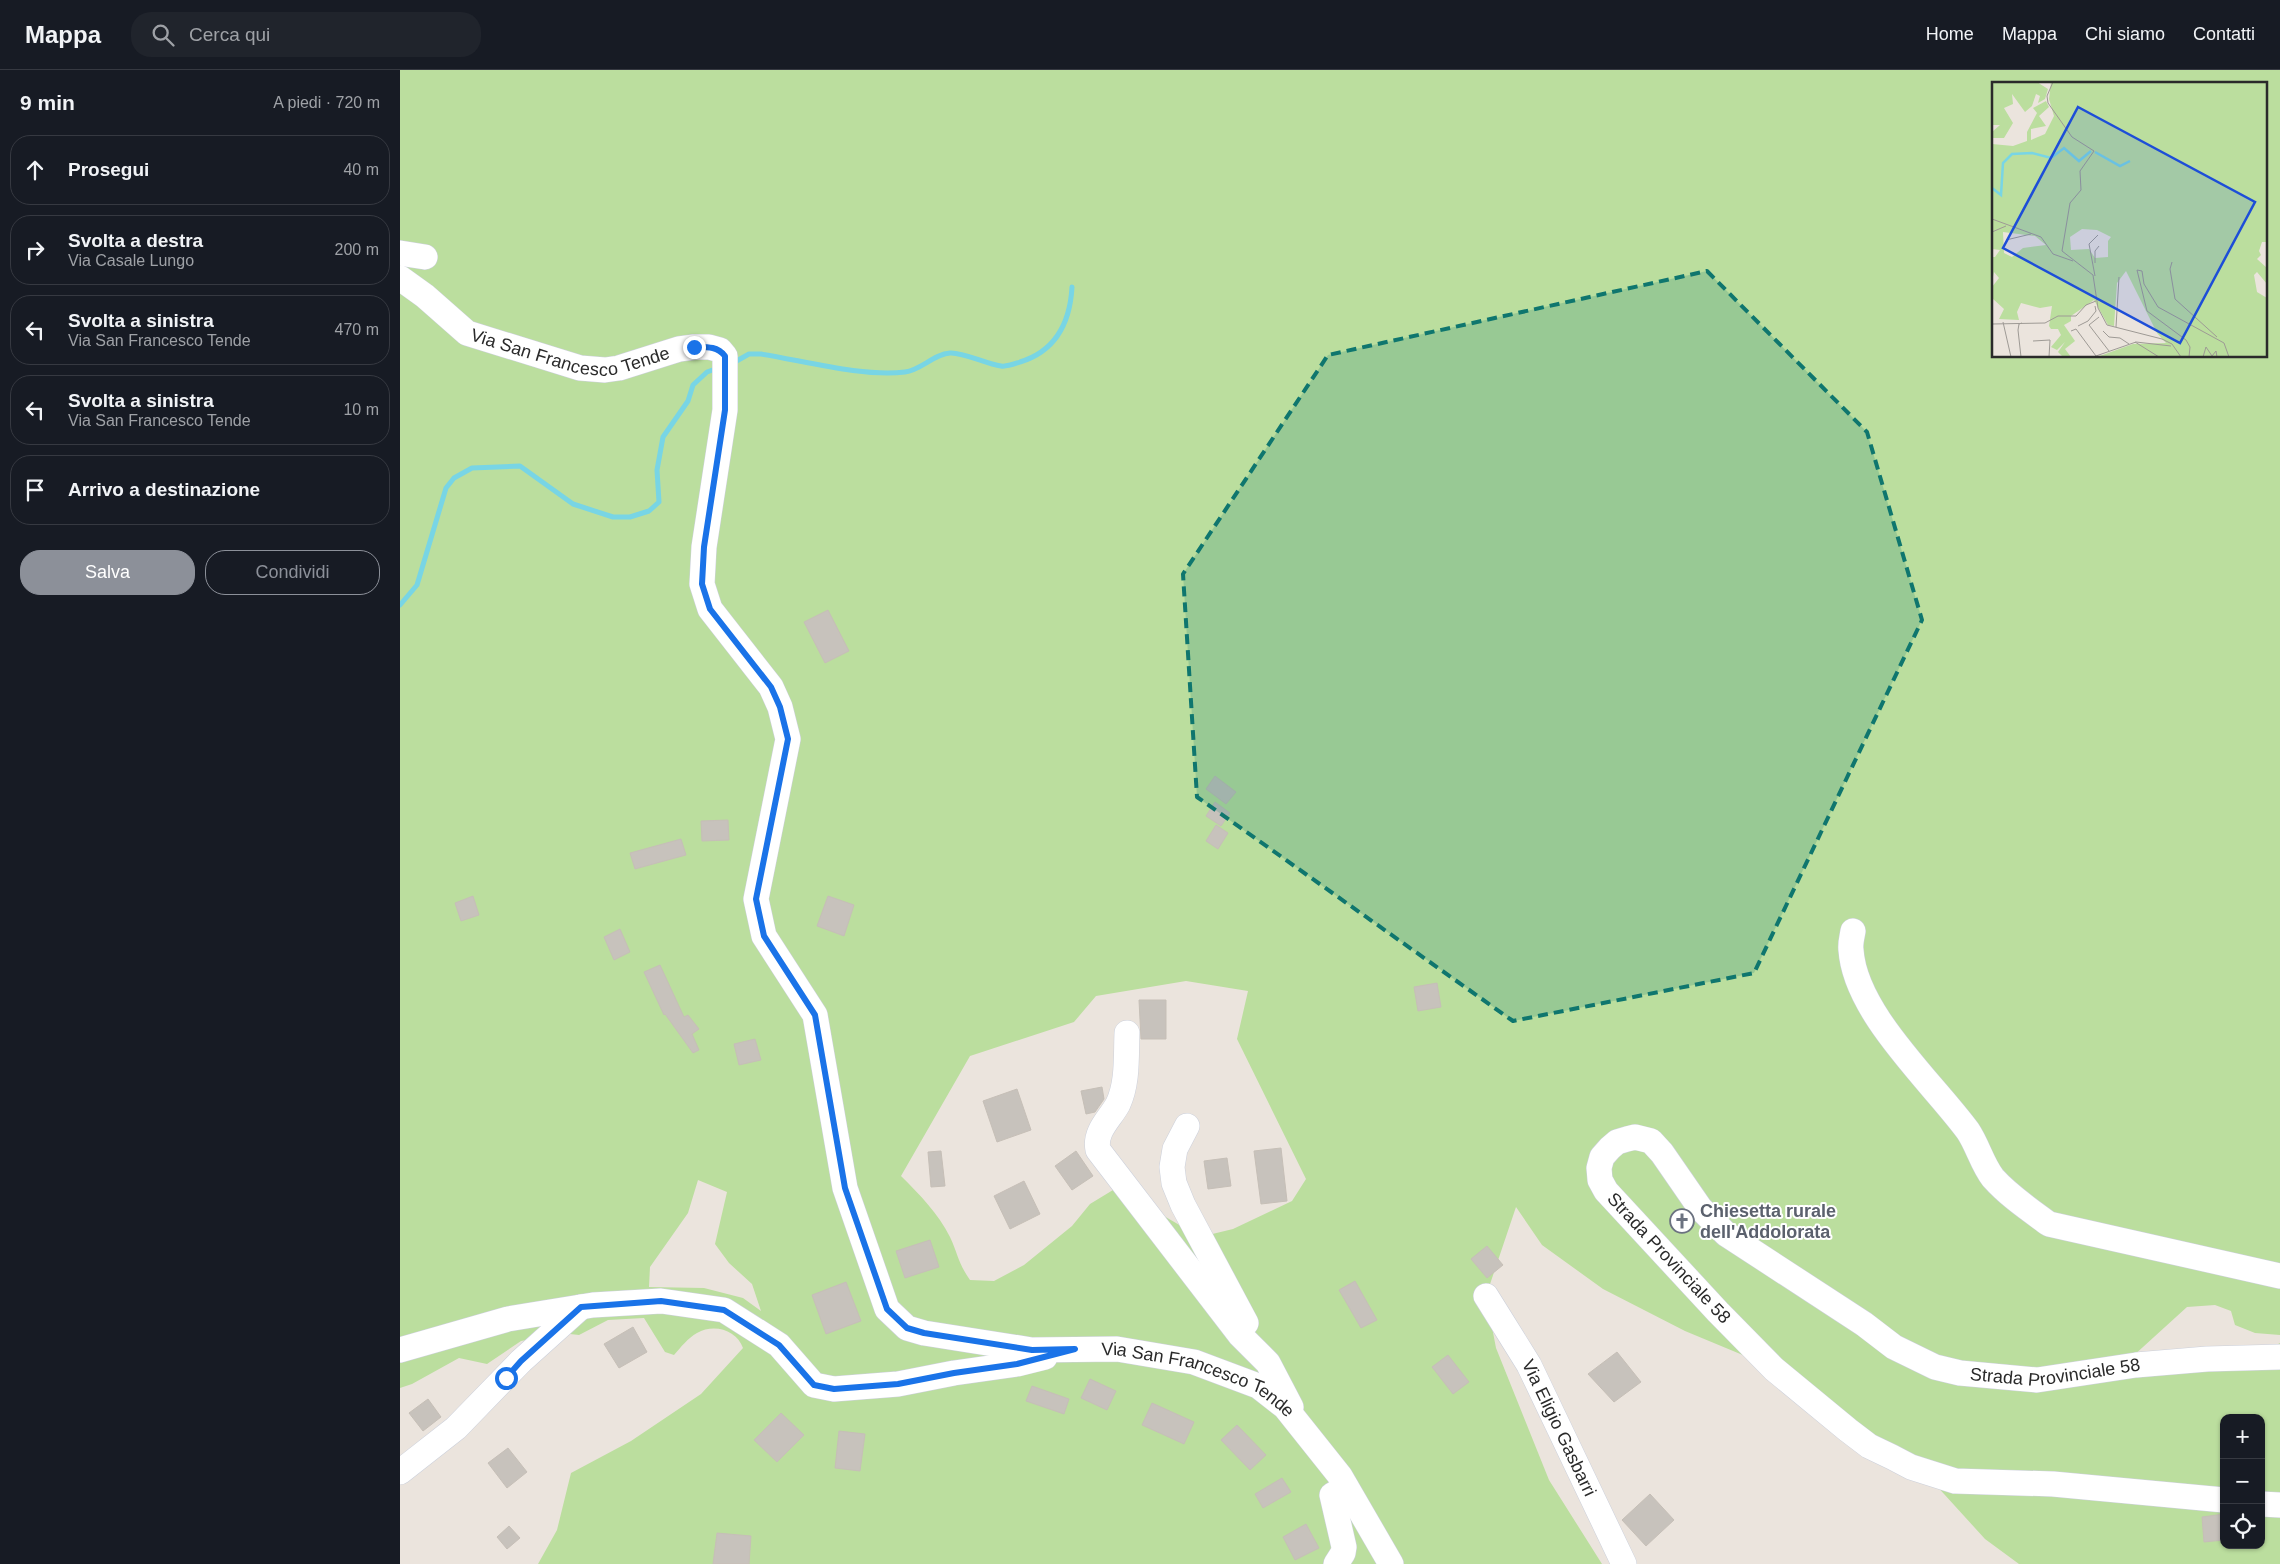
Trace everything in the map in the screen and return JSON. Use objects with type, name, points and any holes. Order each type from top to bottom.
[{"type":"street","points":[[400,253],[425,257]]},
{"type":"street","name":"Via San Francesco Tende","points":[[400,278],[425,296],[466,333],[483,340],[580,368],[591,370],[619,368],[679,349],[694,347],[709,347],[720,350],[725,356],[725,410],[704,547],[702,584],[710,609],[771,687],[780,707],[788,739],[756,899],[764,936],[815,1015],[845,1188],[887,1309],[907,1328],[924,1333],[1032,1350],[1117,1349],[1194,1362],[1258,1386],[1285,1407],[1346,1487],[1391,1564]]},
{"type":"street","points":[[1853,931],[1851,951],[1870,1005],[1897,1044],[1968,1132],[1994,1178],[2025,1206],[2049,1224],[2280,1276]]},
{"type":"street","points":[[1127,1033],[1124,1088],[1117,1106],[1100,1132],[1098,1150],[1240,1335],[1268,1363]]},
{"type":"street","points":[[1187,1126],[1175,1149],[1172,1167],[1174,1183],[1183,1205],[1304,1432]]},
{"type":"street","name":"Strada Provinciale 58","points":[[2220,1500],[2053,1484],[1955,1481],[1911,1467],[1869,1446],[1774,1368],[1718,1312],[1606,1191],[1600,1180],[1599,1168],[1602,1157],[1618,1142],[1627,1138],[1635,1137],[1652,1141],[1700,1208],[1726,1234],[1864,1324],[1894,1347],[1935,1366],[1960,1373],[2037,1380],[2136,1365],[2206,1359],[2280,1357]]},
{"type":"street","name":"Via Eligio Gasbarri","points":[[1486,1296],[1530,1365],[1624,1564]]},
{"type":"street","points":[[400,1350],[508,1319],[581,1307],[661,1301],[724,1310],[779,1345],[814,1385],[834,1389],[898,1384],[954,1373],[1017,1364],[1075,1349]]},
{"type":"street","points":[[400,1472],[456,1428],[521,1361],[581,1307]]},
{"type":"street","points":[[1336,1564],[1343,1553],[1344,1546],[1332,1495],[1346,1487]]},
{"type":"street","points":[[2265,1504],[2280,1505]]},
{"type":"highlighted area","points":[[1707,271],[1867,432],[1922,620],[1754,973],[1513,1021],[1197,797],[1183,574],[1328,355]]},
{"type":"green space","points":[[400,70],[2280,70],[2280,1335],[2255,1333],[2235,1325],[2231,1311],[2215,1305],[2187,1307],[2121,1367],[2255,1357],[2280,1343],[2280,1564],[2019,1564],[1985,1539],[1924,1472],[1774,1368],[1685,1331],[1603,1289],[1542,1245],[1516,1207],[1486,1296],[1496,1348],[1549,1480],[1602,1564],[538,1564],[557,1530],[571,1473],[631,1441],[701,1394],[743,1348],[736,1337],[730,1333],[724,1330],[711,1329],[694,1335],[674,1355],[665,1352],[644,1318],[608,1320],[579,1335],[561,1333],[521,1341],[487,1364],[459,1358],[412,1384],[400,1388]],"holes":[[[1186,981],[1248,991],[1237,1039],[1306,1179],[1292,1201],[1233,1229],[1200,1237],[1145,1205],[1113,1190],[1090,1204],[1072,1226],[1024,1265],[994,1281],[970,1280],[940,1220],[922,1197],[901,1176],[970,1056],[1074,1022],[1096,996]],[[698,1180],[727,1192],[715,1244],[729,1263],[752,1284],[761,1311],[743,1298],[704,1288],[649,1287],[650,1267],[688,1213]]]},
{"type":"building","points":[[828,610],[849,651],[825,663],[804,622]]},
{"type":"building","points":[[1215,776],[1236,792],[1226,804],[1206,789]]},
{"type":"building","points":[[1215,802],[1230,813],[1221,826],[1206,816]]},
{"type":"building","points":[[728,820],[729,840],[702,841],[701,821]]},
{"type":"building","points":[[1216,825],[1228,833],[1218,849],[1206,841]]},
{"type":"building","points":[[681,839],[686,855],[635,869],[630,853]]},
{"type":"building","points":[[473,896],[479,915],[461,921],[455,903]]},
{"type":"building","points":[[828,896],[854,905],[844,936],[817,926]]},
{"type":"building","points":[[620,929],[630,952],[614,960],[604,937]]},
{"type":"building","points":[[660,965],[684,1017],[688,1015],[699,1029],[692,1034],[699,1050],[693,1053],[664,1015],[644,972]]},
{"type":"building","points":[[1437,983],[1441,1007],[1418,1011],[1414,987]]},
{"type":"building","points":[[1139,1000],[1166,1000],[1166,1039],[1141,1039]]},
{"type":"building","points":[[755,1039],[761,1060],[739,1065],[734,1044]]},
{"type":"building","points":[[1102,1087],[1104,1099],[1095,1112],[1086,1114],[1081,1091]]},
{"type":"building","points":[[1017,1089],[1031,1130],[997,1142],[983,1101]]},
{"type":"building","points":[[1281,1148],[1287,1201],[1261,1204],[1254,1151]]},
{"type":"building","points":[[941,1151],[945,1186],[931,1187],[928,1152]]},
{"type":"building","points":[[1076,1151],[1093,1176],[1072,1190],[1055,1166]]},
{"type":"building","points":[[1227,1158],[1231,1186],[1208,1189],[1204,1161]]},
{"type":"building","points":[[1024,1181],[1040,1214],[1010,1229],[994,1196]]},
{"type":"building","points":[[930,1240],[939,1267],[905,1278],[896,1251]]},
{"type":"building","points":[[1487,1246],[1503,1265],[1487,1278],[1471,1259]]},
{"type":"building","points":[[1355,1281],[1377,1320],[1361,1328],[1339,1290]]},
{"type":"building","points":[[846,1282],[861,1321],[826,1334],[812,1295]]},
{"type":"building","points":[[633,1327],[647,1352],[619,1368],[604,1344]]},
{"type":"building","points":[[1617,1352],[1641,1382],[1614,1402],[1588,1374]]},
{"type":"building","points":[[1448,1355],[1469,1382],[1453,1394],[1432,1367]]},
{"type":"building","points":[[1090,1379],[1116,1391],[1107,1410],[1081,1398]]},
{"type":"building","points":[[1032,1386],[1069,1399],[1064,1414],[1026,1401]]},
{"type":"building","points":[[428,1399],[441,1417],[423,1431],[409,1413]]},
{"type":"building","points":[[1152,1403],[1194,1422],[1184,1444],[1142,1425]]},
{"type":"building","points":[[781,1413],[804,1435],[777,1462],[754,1440]]},
{"type":"building","points":[[1237,1425],[1266,1455],[1250,1470],[1221,1440]]},
{"type":"building","points":[[839,1431],[865,1434],[860,1471],[835,1468]]},
{"type":"building","points":[[508,1448],[527,1472],[507,1488],[488,1463]]},
{"type":"building","points":[[1282,1478],[1291,1492],[1263,1508],[1255,1494]]},
{"type":"building","points":[[1650,1494],[1674,1520],[1646,1546],[1622,1520]]},
{"type":"building","points":[[2220,1515],[2220,1540],[2204,1542],[2202,1517]]},
{"type":"building","points":[[1306,1524],[1319,1548],[1295,1560],[1283,1537]]},
{"type":"building","points":[[509,1526],[520,1538],[507,1549],[497,1537]]},
{"type":"building","points":[[717,1533],[751,1536],[749,1564],[713,1564]]},
{"type":"waterway","points":[[733,363],[749,354],[761,354],[833,368],[888,373],[911,371],[938,356],[955,353],[995,365],[1008,366],[1032,357],[1052,343],[1064,324],[1071,300],[1072,287]]},
{"type":"waterway","points":[[400,605],[417,585],[446,488],[454,478],[472,468],[520,466],[573,504],[613,517],[630,517],[649,511],[659,502],[657,470],[663,437],[688,401],[693,385],[707,372],[718,368]]},
{"type":"place","name":"Chiesetta rurale dell'Addolorata","points":[[1682,1221]]},
{"type":"route","points":[[506,1378],[521,1361],[581,1307],[661,1301],[724,1310],[779,1345],[814,1385],[834,1389],[898,1384],[954,1373],[1017,1364],[1075,1349],[1032,1350],[924,1333],[907,1328],[887,1309],[860,1237],[845,1188],[815,1015],[764,936],[756,899],[759,875],[788,739],[780,707],[771,687],[710,609],[702,584],[704,547],[725,410],[725,356],[720,350],[709,347],[694,347]]}]
